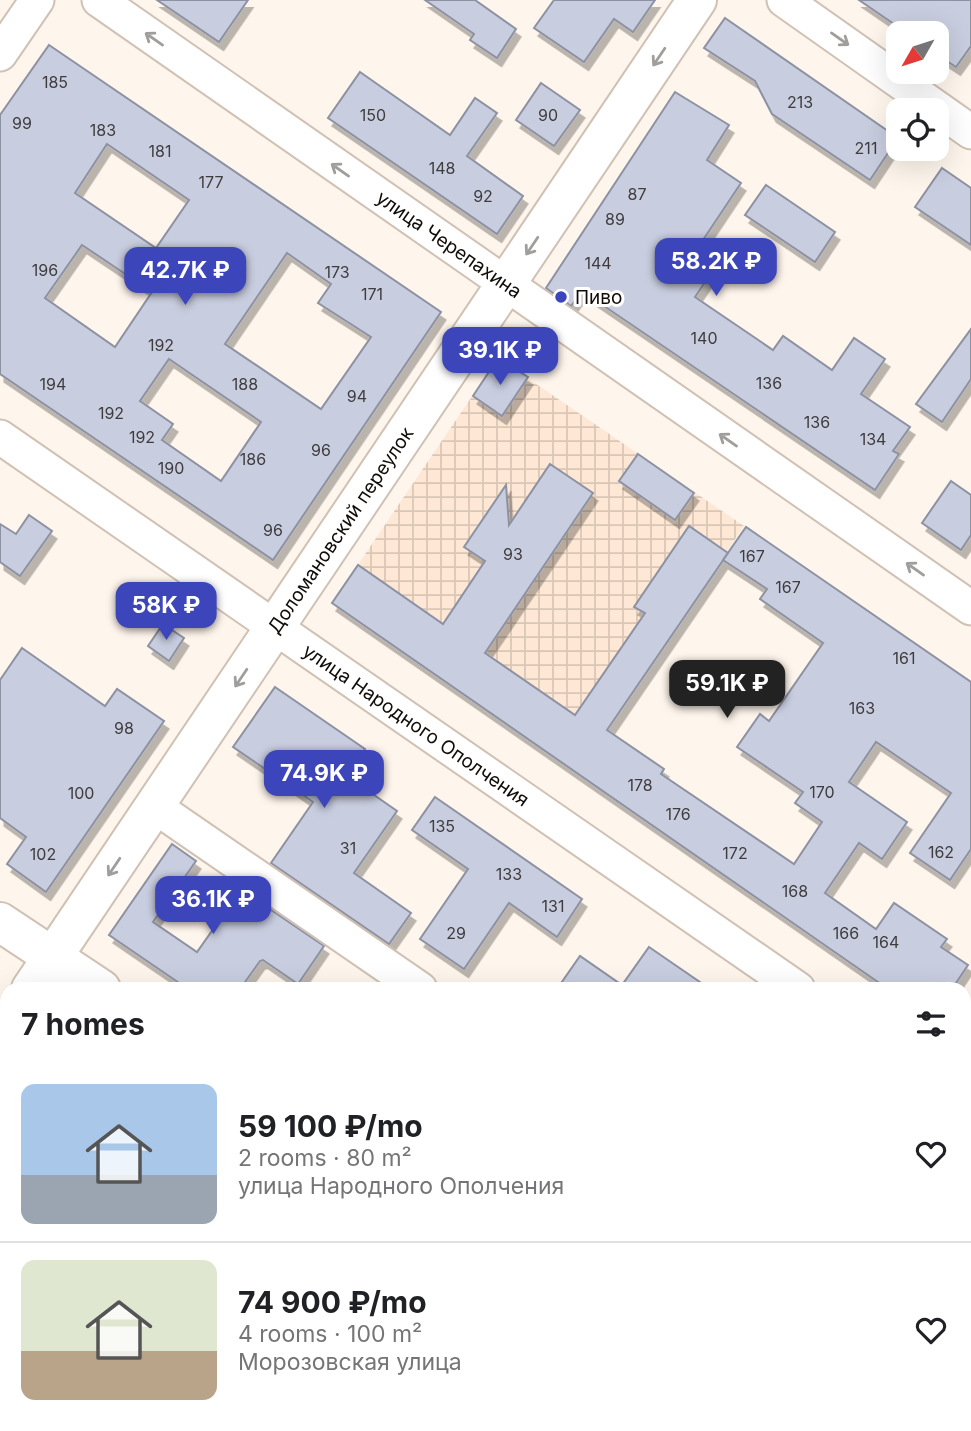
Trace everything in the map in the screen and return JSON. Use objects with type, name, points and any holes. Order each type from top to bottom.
[{"type":"main road","name":"Доломановский переулок","points":[[41,973],[697,0]]},
{"type":"main road","points":[[0,922],[41,973],[75,982]]},
{"type":"street","points":[[0,54],[37,0]]},
{"type":"street","name":"улица Черепахина","points":[[99,0],[505,286],[971,608]]},
{"type":"street","points":[[784,0],[971,132]]},
{"type":"street","name":"улица Народного Ополчения","points":[[0,438],[788,982]]},
{"type":"street","points":[[155,806],[410,982]]},
{"type":"shaded area","points":[[498,358],[744,526],[578,773],[332,603]]},
{"type":"building","points":[[157,0],[248,0],[219,42]]},
{"type":"building","points":[[425,0],[475,0],[516,29],[497,58],[470,40],[474,34]]},
{"type":"building","points":[[554,0],[655,0],[633,32],[614,19],[584,62],[534,28]]},
{"type":"building","points":[[859,0],[971,0],[971,46],[956,67],[949,62],[949,21],[890,21]]},
{"type":"building","points":[[725,18],[886,130],[886,156],[870,180],[772,114],[755,81],[704,48]]},
{"type":"building","points":[[49,45],[441,312],[273,560],[0,374],[0,115]],"holes":[[[107,144],[189,200],[156,248],[75,193]],[[82,245],[152,292],[115,347],[45,298]],[[287,253],[331,284],[318,303],[371,337],[321,409],[225,344]],[[169,359],[261,422],[221,481],[162,440],[173,424],[140,401]]]},
{"type":"building","points":[[360,72],[450,135],[475,98],[497,113],[467,156],[523,196],[497,234],[328,118]]},
{"type":"building","points":[[541,83],[580,110],[554,146],[516,120]]},
{"type":"building","points":[[675,92],[729,125],[707,160],[741,183],[693,255],[714,269],[695,297],[773,350],[783,336],[832,370],[854,338],[885,359],[861,394],[910,427],[893,451],[899,454],[875,490],[582,291],[571,306],[546,288]]},
{"type":"building","points":[[942,168],[971,188],[971,245],[915,207]]},
{"type":"building","points":[[766,185],[835,232],[815,262],[745,215]]},
{"type":"building","points":[[971,329],[971,379],[942,422],[916,404]]},
{"type":"building","points":[[498,358],[528,377],[502,416],[473,396]]},
{"type":"building","points":[[638,454],[694,493],[675,520],[619,481]]},
{"type":"building","points":[[550,464],[593,493],[485,653],[575,715],[645,613],[634,607],[689,526],[728,553],[746,527],[971,682],[971,849],[950,880],[910,853],[951,793],[876,742],[849,782],[907,822],[882,859],[859,843],[825,893],[876,929],[894,903],[947,939],[941,947],[968,965],[957,982],[878,982],[332,603],[358,565],[443,624],[485,561],[464,547],[506,485],[509,525]],"holes":[[[723,560],[767,589],[760,599],[823,643],[769,721],[760,714],[737,747],[803,792],[795,803],[822,822],[794,864],[661,774],[664,769],[607,730]]]},
{"type":"building","points":[[951,481],[971,495],[971,535],[961,550],[922,523]]},
{"type":"building","points":[[29,515],[52,531],[20,576],[0,562],[0,524],[16,534]]},
{"type":"building","points":[[163,624],[184,638],[169,661],[148,646]]},
{"type":"building","points":[[22,648],[105,706],[117,689],[164,721],[46,892],[7,864],[26,837],[0,818],[0,680]]},
{"type":"building","points":[[275,687],[365,749],[347,776],[397,811],[354,873],[411,913],[389,944],[271,863],[313,802],[233,747]]},
{"type":"building","points":[[435,797],[582,899],[557,937],[509,903],[464,969],[420,939],[468,869],[412,830]]},
{"type":"building","points":[[172,844],[196,861],[153,922],[197,952],[240,891],[324,946],[299,982],[295,982],[263,960],[245,982],[178,982],[109,935]]},
{"type":"building","points":[[649,947],[700,982],[624,982]]},
{"type":"building","points":[[580,956],[618,982],[562,982]]},
{"type":"place","name":"Пиво","points":[[561,297]]}]
